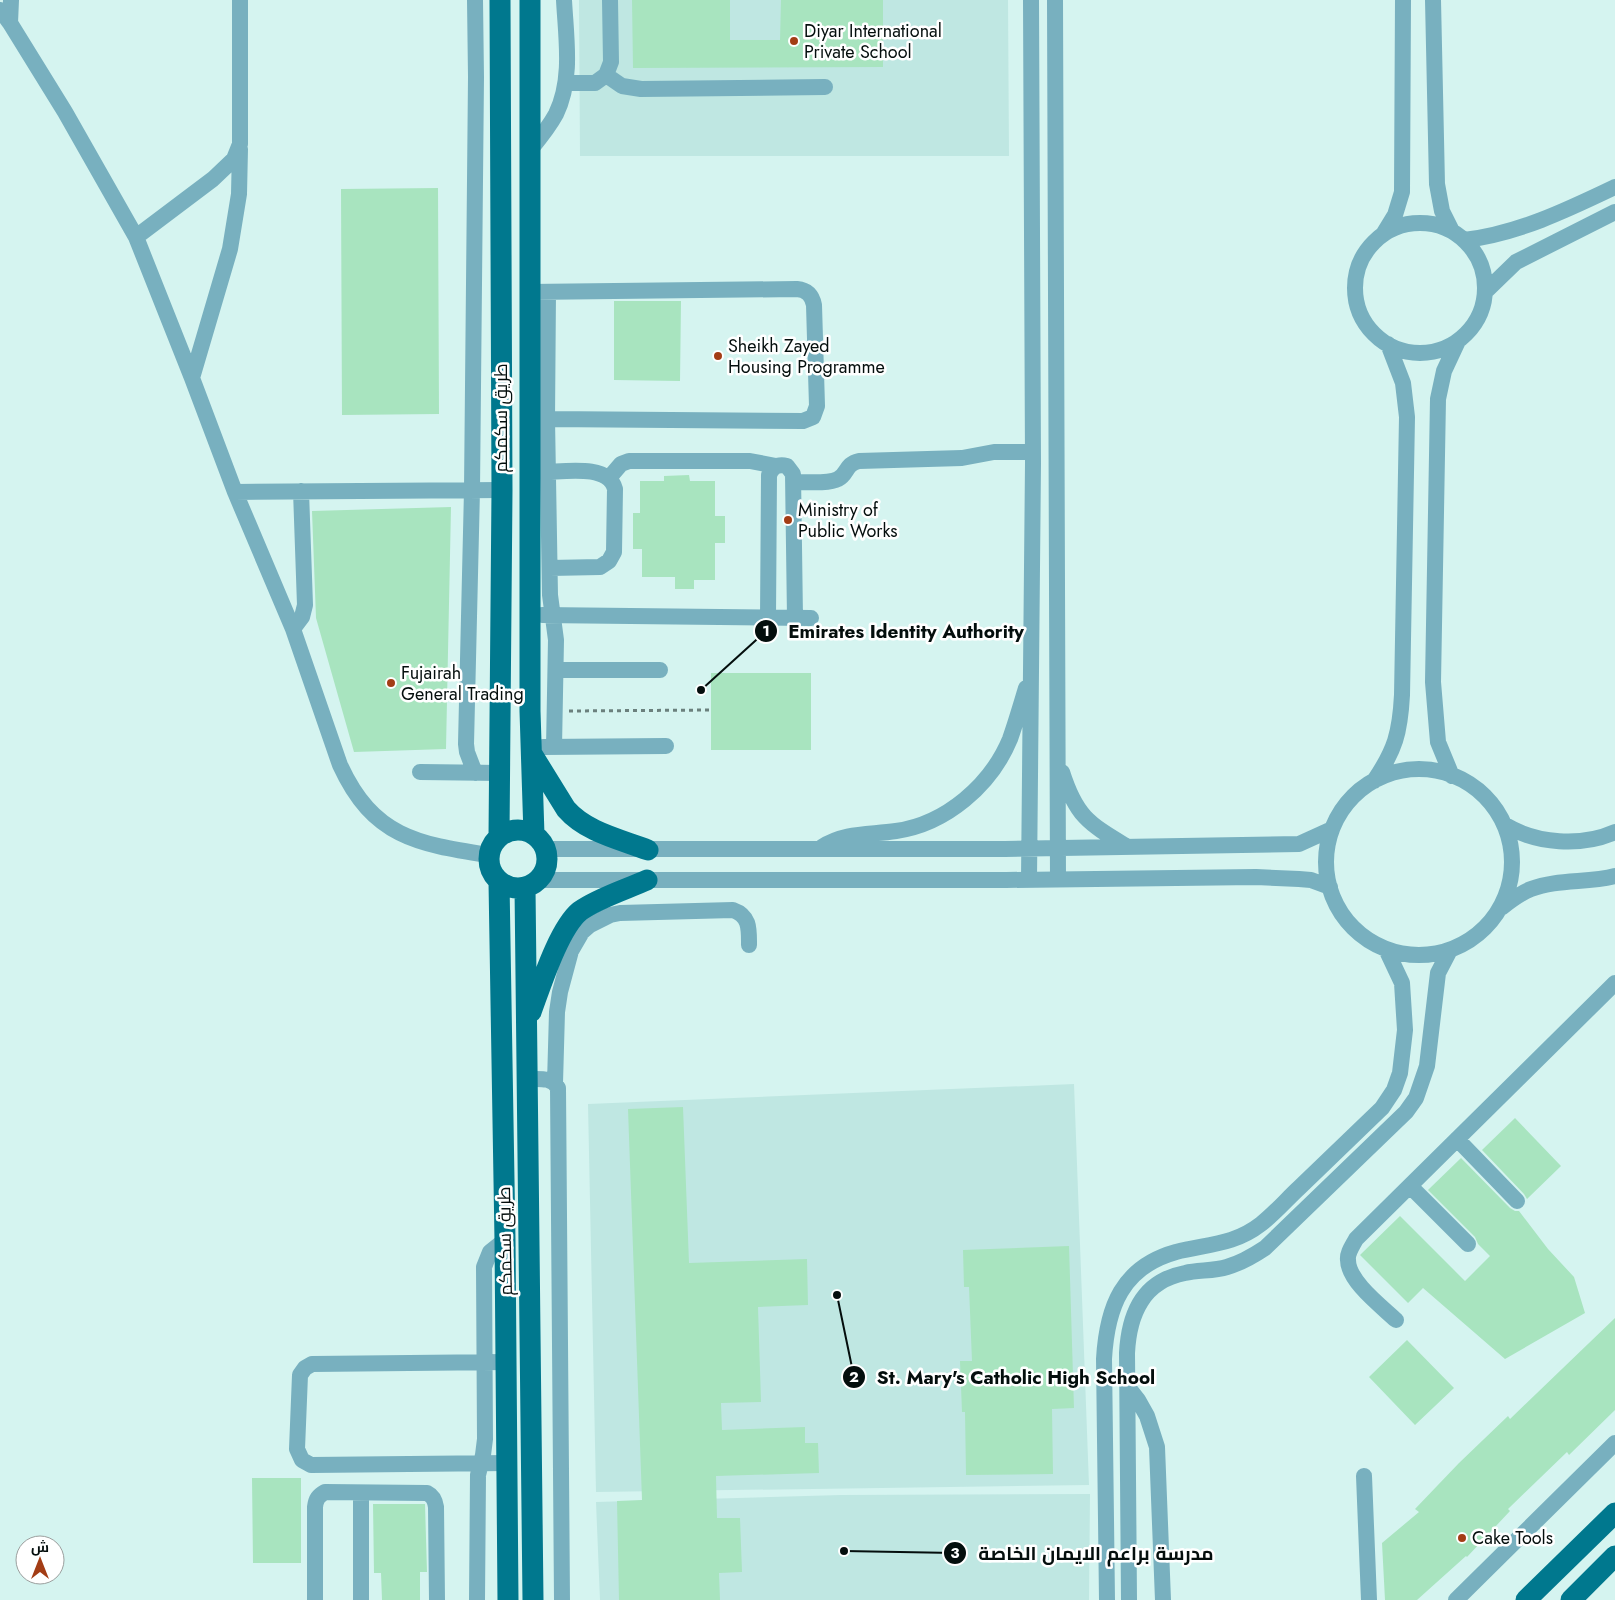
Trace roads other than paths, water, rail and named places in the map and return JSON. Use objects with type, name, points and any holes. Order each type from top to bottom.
[{"type":"main road","name":"طريق سكمكم","points":[[499,836],[502,490],[500,0]]},
{"type":"main road","name":"طريق سكمكم","points":[[530,0],[531,149],[539,292],[530,615],[531,750],[540,842]]},
{"type":"main road","points":[[531,750],[572,816],[597,831],[648,850]]},
{"type":"main road","points":[[520,829],[540,842],[547,860],[546,868],[531,884],[511,888],[499,882],[490,870],[488,855],[490,848],[499,836],[520,829]]},
{"type":"main road","points":[[527,1021],[561,937],[574,917],[589,906],[647,880]]},
{"type":"main road","name":"طريق سكمكم","points":[[499,882],[505,1240],[508,1600]]},
{"type":"main road","name":"طريق سكمكم","points":[[531,884],[527,1021],[533,1600]]},
{"type":"main road","points":[[1526,1600],[1615,1512]]},
{"type":"main road","points":[[1571,1600],[1615,1556]]},
{"type":"street","points":[[11,0],[5,16],[65,112],[136,237],[235,492],[293,628],[340,765],[357,796],[368,809],[388,826],[412,839],[437,846],[488,855]]},
{"type":"street","points":[[192,378],[230,249],[239,194],[240,0]]},
{"type":"street","points":[[475,0],[472,490],[466,744],[475,773]]},
{"type":"street","points":[[531,149],[555,115],[566,83],[567,60],[564,0]]},
{"type":"street","points":[[566,83],[595,83],[606,75],[611,62],[610,0]]},
{"type":"street","points":[[1029,880],[1033,457],[1031,0]]},
{"type":"street","points":[[1055,0],[1058,879]]},
{"type":"street","points":[[1403,0],[1402,192],[1395,215],[1383,234],[1363,256],[1355,284],[1356,298],[1363,318],[1376,336],[1402,350],[1416,352],[1431,352],[1445,348],[1458,341],[1477,319],[1483,306],[1485,292],[1485,277],[1481,263],[1474,250],[1458,235],[1442,211],[1437,184],[1433,0]]},
{"type":"street","points":[[606,75],[622,86],[641,89],[825,86]]},
{"type":"street","points":[[136,237],[220,172],[234,159],[240,144]]},
{"type":"street","points":[[1383,234],[1410,224],[1424,223],[1439,225],[1458,235],[1483,237],[1513,230],[1574,206],[1615,187]]},
{"type":"street","points":[[1485,292],[1516,262],[1615,212]]},
{"type":"street","points":[[547,420],[803,421],[813,417],[817,406],[814,305],[812,298],[803,290],[539,292],[547,420],[551,602],[556,632],[554,747]]},
{"type":"street","points":[[1452,776],[1438,742],[1433,682],[1438,399],[1444,371],[1458,341]]},
{"type":"street","points":[[1374,781],[1388,761],[1396,743],[1401,719],[1402,695],[1407,417],[1403,384],[1388,344]]},
{"type":"street","points":[[794,482],[833,481],[841,478],[851,464],[859,461],[962,458],[994,452],[1033,457]]},
{"type":"street","points":[[530,615],[803,618],[794,482],[791,469],[787,466],[750,462],[629,462],[621,464],[609,478]]},
{"type":"street","points":[[768,618],[769,479],[771,469],[776,466]]},
{"type":"street","points":[[548,472],[582,471],[603,474],[609,478],[615,489],[614,547],[609,561],[600,567],[550,568]]},
{"type":"street","points":[[235,492],[502,490]]},
{"type":"street","points":[[293,628],[302,617],[305,605],[302,491]]},
{"type":"street","points":[[820,849],[842,837],[898,831],[924,823],[947,812],[971,794],[994,769],[1002,755],[1015,724],[1031,669]]},
{"type":"street","points":[[556,670],[660,670]]},
{"type":"street","points":[[531,750],[554,747],[666,746]]},
{"type":"street","points":[[1057,758],[1067,788],[1078,811],[1095,827],[1126,846]]},
{"type":"street","points":[[1420,770],[1437,771],[1452,776],[1469,784],[1483,795],[1496,809],[1505,825],[1512,853],[1512,868],[1506,896],[1500,909],[1487,926],[1470,940],[1450,950],[1435,954],[1418,955],[1386,949],[1361,935],[1342,913],[1330,887],[1326,858],[1332,829],[1342,810],[1356,794],[1374,781],[1389,775],[1420,770]]},
{"type":"street","points":[[420,772],[500,774]]},
{"type":"street","points":[[1505,825],[1531,836],[1555,841],[1589,840],[1615,832]]},
{"type":"street","points":[[540,842],[648,850],[1058,848],[1299,844],[1332,829]]},
{"type":"street","points":[[1500,909],[1522,893],[1538,887],[1615,876]]},
{"type":"street","points":[[531,884],[647,880],[1029,880],[1256,877],[1299,878],[1330,887]]},
{"type":"street","points":[[555,1083],[557,1012],[560,992],[571,951],[582,932],[590,925],[600,919],[620,913],[733,910],[743,915],[748,923],[749,945]]},
{"type":"street","points":[[1107,1600],[1104,1359],[1105,1336],[1114,1302],[1138,1270],[1152,1262],[1177,1252],[1234,1240],[1262,1224],[1382,1108],[1394,1090],[1400,1073],[1405,1030],[1402,983],[1386,949]]},
{"type":"street","points":[[1130,1600],[1127,1353],[1130,1326],[1141,1301],[1160,1283],[1173,1276],[1227,1267],[1253,1256],[1265,1248],[1406,1112],[1416,1098],[1427,1066],[1438,973],[1450,950]]},
{"type":"street","points":[[1396,1320],[1360,1285],[1350,1271],[1347,1259],[1356,1239],[1615,983]]},
{"type":"street","points":[[528,1079],[550,1080],[558,1088],[562,1600]]},
{"type":"street","points":[[1457,1139],[1517,1201]]},
{"type":"street","points":[[1410,1186],[1468,1244]]},
{"type":"street","points":[[477,1600],[478,1481],[485,1438],[484,1267],[490,1252],[505,1240]]},
{"type":"street","points":[[506,1362],[312,1364],[305,1368],[300,1375],[298,1449],[299,1456],[307,1463],[316,1465],[507,1463]]},
{"type":"street","points":[[1127,1386],[1147,1416],[1157,1447],[1163,1600]]},
{"type":"street","points":[[1456,1600],[1615,1442]]},
{"type":"street","points":[[1364,1476],[1369,1600]]},
{"type":"street","points":[[315,1600],[316,1500],[319,1495],[325,1492],[427,1493],[432,1496],[436,1507],[437,1600]]},
{"type":"street","points":[[361,1493],[361,1600]]},
{"type":"place","name":"Diyar International Private School","points":[[794,41]]},
{"type":"place","name":"Sheikh Zayed Housing Programme","points":[[718,356]]},
{"type":"place","name":"Ministry of Public Works","points":[[788,520]]},
{"type":"place","name":"Fujairah General Trading","points":[[391,683]]},
{"type":"place","name":"Emirates Identity Authority","points":[[701,690]]},
{"type":"place","name":"St. Mary's Catholic High School","points":[[837,1295]]},
{"type":"place","name":"Cake Tools","points":[[1462,1538]]},
{"type":"place","name":"مدرسة براعم الايمان الخاصة","points":[[844,1551]]}]
